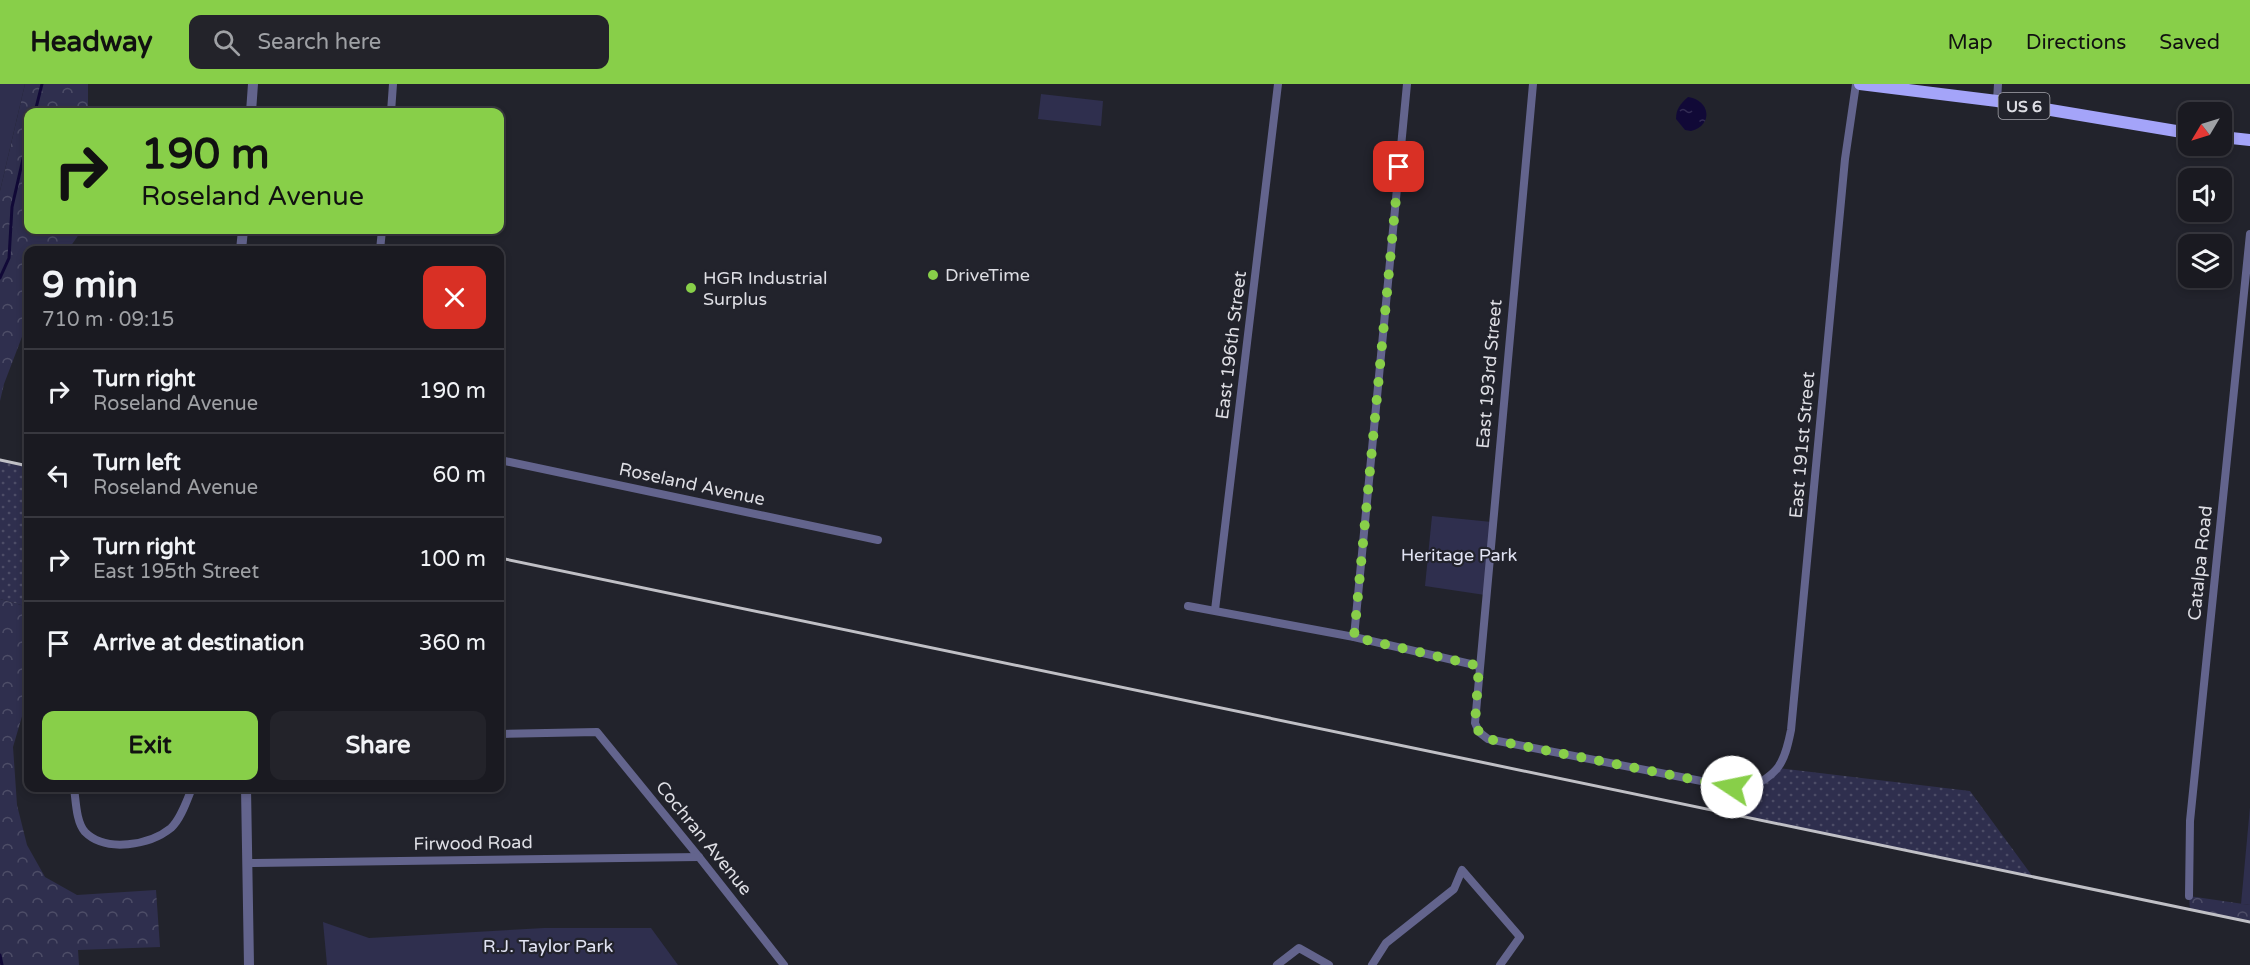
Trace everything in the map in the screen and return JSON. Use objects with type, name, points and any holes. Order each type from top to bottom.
[{"type":"main road","name":"US 6","points":[[1858,84],[1997,101],[2178,131]]},
{"type":"main road","points":[[2232,138],[2250,140]]},
{"type":"street","points":[[251,108],[253,84]]},
{"type":"street","points":[[391,108],[393,84]]},
{"type":"street","name":"East 196th Street","points":[[1215,610],[1278,84]]},
{"type":"street","points":[[1354,637],[1407,84]]},
{"type":"street","name":"East 193rd Street","points":[[1479,666],[1533,84]]},
{"type":"street","name":"East 191st Street","points":[[1479,666],[1475,723],[1479,732],[1488,739],[1747,790],[1770,777],[1782,762],[1791,730],[1845,159],[1858,84]]},
{"type":"street","points":[[1997,101],[1998,84]]},
{"type":"street","name":"Catalpa Road","points":[[2189,896],[2190,821],[2250,234]]},
{"type":"street","name":"Roseland Avenue","points":[[504,461],[878,540]]},
{"type":"street","points":[[1188,606],[1354,637],[1479,666]]},
{"type":"street","name":"Cochran Avenue","points":[[504,734],[597,732],[699,856],[784,965]]},
{"type":"street","points":[[75,792],[78,817],[84,831],[102,843],[132,844],[157,837],[173,826],[190,792]]},
{"type":"street","points":[[246,792],[249,965]]},
{"type":"street","name":"Firwood Road","points":[[247,863],[699,856]]},
{"type":"street","points":[[1372,965],[1386,943],[1454,890],[1462,870],[1520,937],[1500,965]]},
{"type":"street","points":[[1277,965],[1299,948],[1329,965]]},
{"type":"green space","points":[[0,84],[25,84],[0,191]]},
{"type":"green space","points":[[25,84],[88,84],[88,108],[24,108],[24,234],[79,234],[71,246],[24,246],[24,332],[0,401],[0,191]]},
{"type":"green space","points":[[1041,94],[1103,101],[1101,126],[1038,119]]},
{"type":"green space","points":[[0,460],[24,465],[24,606],[0,599]]},
{"type":"green space","name":"Heritage Park","points":[[1432,516],[1492,522],[1485,595],[1425,586]]},
{"type":"green space","points":[[0,599],[24,606],[24,710],[13,747],[17,805],[27,845],[45,877],[77,895],[156,890],[160,947],[78,950],[79,965],[0,965]]},
{"type":"green space","points":[[1777,768],[1970,791],[2033,877],[1727,814],[1732,787],[1747,790]]},
{"type":"green space","points":[[2250,807],[2250,905],[2241,904]]},
{"type":"green space","points":[[2189,896],[2250,905],[2250,922],[2190,910]]},
{"type":"green space","name":"R.J. Taylor Park","points":[[323,922],[369,938],[544,928],[651,928],[678,965],[327,965]]},
{"type":"water","points":[[1688,97],[1701,103],[1706,113],[1703,124],[1691,131],[1685,130],[1676,119],[1679,107]]},
{"type":"waterway","points":[[36,108],[42,84]]},
{"type":"waterway","points":[[0,278],[9,258],[12,207],[24,154]]},
{"type":"waterway","points":[[0,955],[2,965]]},
{"type":"railway","points":[[0,460],[24,465]]},
{"type":"railway","points":[[504,559],[2250,922]]},
{"type":"place","name":"DriveTime","points":[[933,275]]},
{"type":"place","name":"HGR Industrial Surplus","points":[[691,288]]},
{"type":"route","points":[[1399,167],[1354,637],[1479,666],[1475,723],[1479,732],[1488,739],[1732,787]]}]
